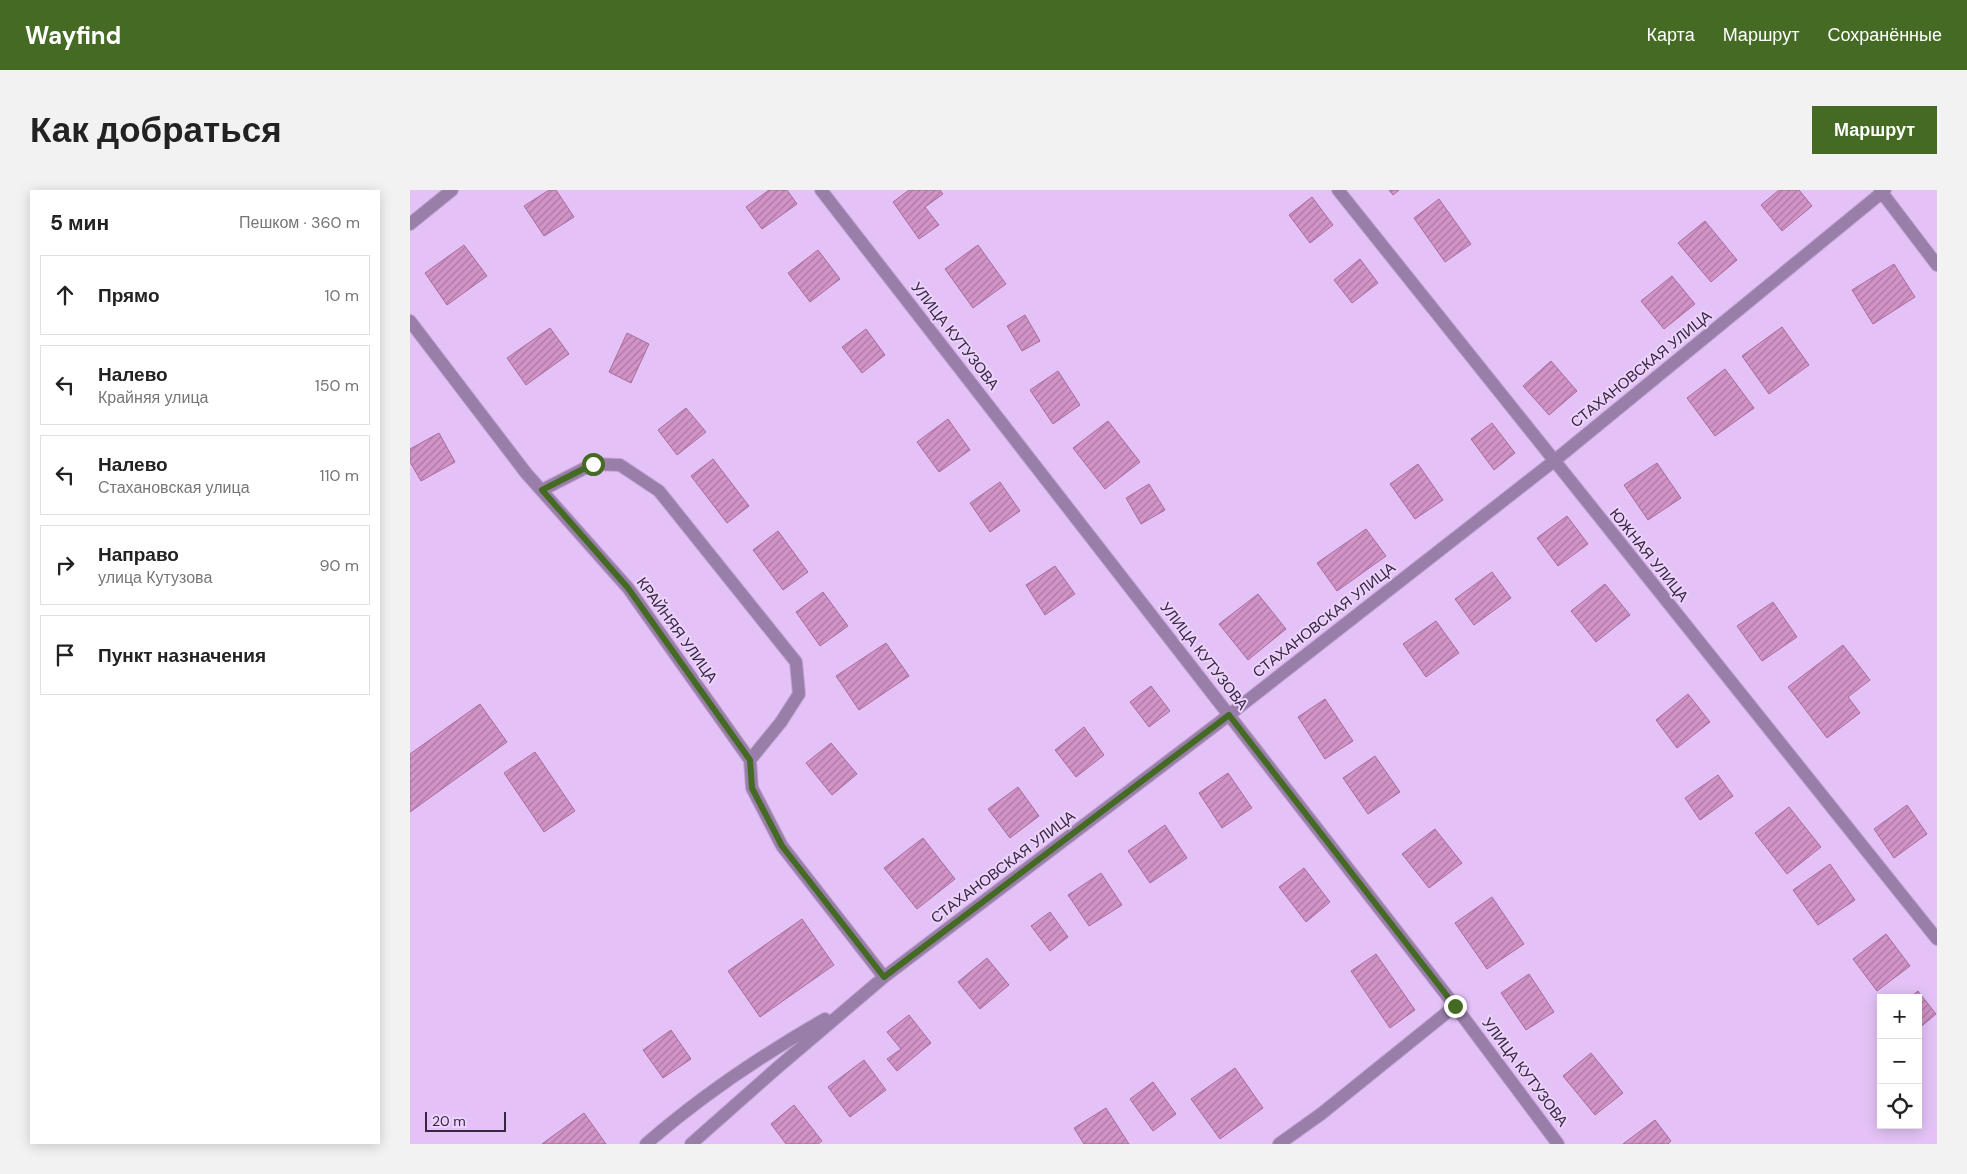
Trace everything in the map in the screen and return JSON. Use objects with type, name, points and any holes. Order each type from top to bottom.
[{"type":"street","points":[[410,224],[452,190]]},
{"type":"street","name":"УЛИЦА КУТУЗОВА","points":[[821,190],[1455,1006],[1558,1144]]},
{"type":"street","name":"ЮЖНАЯ УЛИЦА","points":[[1338,190],[1937,939]]},
{"type":"street","points":[[1882,191],[1937,265]]},
{"type":"street","name":"СТАХАНОВСКАЯ УЛИЦА","points":[[691,1144],[884,977],[1229,715],[1554,462],[1882,191]]},
{"type":"street","name":"КРАЙНЯЯ УЛИЦА","points":[[410,320],[526,473],[628,588],[750,760]]},
{"type":"street","points":[[542,490],[593,464],[620,465],[628,470],[659,491],[796,662],[799,694],[781,722],[750,760],[752,788],[782,846],[884,977]]},
{"type":"street","points":[[646,1144],[682,1112],[781,1044],[852,1004]]},
{"type":"street","points":[[1279,1144],[1321,1114],[1455,1006]]},
{"type":"building","points":[[549,190],[556,190],[574,217],[544,236],[524,206]]},
{"type":"building","points":[[769,190],[787,190],[797,204],[762,229],[746,207]]},
{"type":"building","points":[[909,190],[940,190],[943,194],[925,207],[939,225],[919,239],[893,202]]},
{"type":"building","points":[[1389,190],[1399,190],[1393,195]]},
{"type":"building","points":[[1779,190],[1799,190],[1812,206],[1782,231],[1761,205]]},
{"type":"building","points":[[1312,197],[1333,225],[1310,243],[1289,215]]},
{"type":"building","points":[[1439,199],[1471,244],[1445,262],[1414,218]]},
{"type":"building","points":[[1705,221],[1737,260],[1711,282],[1678,243]]},
{"type":"building","points":[[464,245],[487,276],[447,305],[425,273]]},
{"type":"building","points":[[978,245],[1006,284],[973,308],[945,269]]},
{"type":"building","points":[[818,250],[840,279],[810,302],[788,273]]},
{"type":"building","points":[[1360,259],[1378,283],[1352,303],[1334,280]]},
{"type":"building","points":[[1894,264],[1915,297],[1873,324],[1852,290]]},
{"type":"building","points":[[1672,276],[1695,304],[1664,329],[1641,301]]},
{"type":"building","points":[[1025,315],[1040,341],[1022,351],[1007,326]]},
{"type":"building","points":[[1782,327],[1809,365],[1769,394],[1742,356]]},
{"type":"building","points":[[550,328],[569,354],[526,385],[507,358]]},
{"type":"building","points":[[866,329],[885,355],[862,373],[842,347]]},
{"type":"building","points":[[627,333],[649,344],[631,383],[609,372]]},
{"type":"building","points":[[1551,361],[1577,391],[1549,415],[1523,386]]},
{"type":"building","points":[[1725,369],[1754,408],[1715,436],[1687,398]]},
{"type":"building","points":[[1058,371],[1080,405],[1053,424],[1030,390]]},
{"type":"building","points":[[686,408],[706,432],[677,455],[658,430]]},
{"type":"building","points":[[948,419],[970,450],[939,472],[917,442]]},
{"type":"building","points":[[1108,421],[1140,462],[1105,489],[1073,448]]},
{"type":"building","points":[[1492,423],[1515,453],[1494,470],[1471,439]]},
{"type":"building","points":[[439,433],[455,462],[421,481],[410,462],[410,449]]},
{"type":"building","points":[[713,459],[749,506],[727,523],[691,476]]},
{"type":"building","points":[[1657,463],[1681,498],[1648,520],[1624,485]]},
{"type":"building","points":[[1418,464],[1443,500],[1415,519],[1390,484]]},
{"type":"building","points":[[1000,482],[1020,511],[990,532],[970,503]]},
{"type":"building","points":[[1149,484],[1165,510],[1141,524],[1126,498]]},
{"type":"building","points":[[1567,516],[1588,544],[1558,566],[1537,538]]},
{"type":"building","points":[[1366,529],[1386,556],[1337,591],[1317,563]]},
{"type":"building","points":[[778,531],[808,572],[783,590],[753,550]]},
{"type":"building","points":[[1055,566],[1075,594],[1045,615],[1026,585]]},
{"type":"building","points":[[1492,572],[1511,598],[1474,625],[1455,599]]},
{"type":"building","points":[[1605,584],[1630,615],[1596,642],[1571,611]]},
{"type":"building","points":[[823,592],[848,626],[820,646],[796,612]]},
{"type":"building","points":[[1258,594],[1286,629],[1248,660],[1219,624]]},
{"type":"building","points":[[1773,602],[1797,637],[1762,661],[1737,626]]},
{"type":"building","points":[[1436,621],[1459,653],[1426,677],[1403,644]]},
{"type":"building","points":[[886,643],[909,676],[859,710],[836,676]]},
{"type":"building","points":[[1843,645],[1870,680],[1848,697],[1860,713],[1827,738],[1788,687]]},
{"type":"building","points":[[1151,686],[1170,711],[1149,727],[1130,702]]},
{"type":"building","points":[[1688,694],[1710,722],[1677,748],[1656,720]]},
{"type":"building","points":[[1325,699],[1353,741],[1325,759],[1298,717]]},
{"type":"building","points":[[480,704],[507,742],[410,812],[410,754]]},
{"type":"building","points":[[1084,727],[1104,755],[1076,777],[1055,750]]},
{"type":"building","points":[[831,743],[857,774],[832,795],[806,763]]},
{"type":"building","points":[[535,752],[575,811],[544,832],[504,773]]},
{"type":"building","points":[[1375,756],[1400,792],[1368,814],[1343,778]]},
{"type":"building","points":[[1228,773],[1252,808],[1222,828],[1199,793]]},
{"type":"building","points":[[1718,775],[1733,796],[1700,820],[1685,798]]},
{"type":"building","points":[[1018,787],[1039,816],[1010,838],[988,809]]},
{"type":"building","points":[[1907,805],[1927,834],[1894,858],[1874,829]]},
{"type":"building","points":[[1789,807],[1821,847],[1787,874],[1755,833]]},
{"type":"building","points":[[1165,825],[1187,858],[1150,883],[1128,851]]},
{"type":"building","points":[[1435,829],[1462,863],[1429,888],[1402,854]]},
{"type":"building","points":[[923,838],[955,879],[917,909],[884,868]]},
{"type":"building","points":[[1830,864],[1855,900],[1818,925],[1793,890]]},
{"type":"building","points":[[1304,868],[1330,902],[1306,922],[1279,887]]},
{"type":"building","points":[[1101,873],[1122,905],[1089,926],[1068,895]]},
{"type":"building","points":[[1492,897],[1524,944],[1487,969],[1455,923]]},
{"type":"building","points":[[1050,912],[1068,937],[1050,951],[1031,926]]},
{"type":"building","points":[[802,919],[834,965],[760,1017],[728,971]]},
{"type":"building","points":[[1886,934],[1910,966],[1877,991],[1853,959]]},
{"type":"building","points":[[1376,954],[1415,1010],[1390,1028],[1351,971]]},
{"type":"building","points":[[987,958],[1009,985],[980,1009],[958,982]]},
{"type":"building","points":[[1529,974],[1554,1012],[1526,1030],[1501,993]]},
{"type":"building","points":[[1922,996],[1936,1014],[1922,1026]]},
{"type":"building","points":[[909,1015],[931,1043],[897,1071],[887,1059],[901,1049],[887,1032]]},
{"type":"building","points":[[671,1030],[691,1059],[663,1078],[643,1050]]},
{"type":"building","points":[[1591,1053],[1623,1093],[1595,1115],[1563,1076]]},
{"type":"building","points":[[864,1060],[886,1090],[850,1117],[828,1087]]},
{"type":"building","points":[[1235,1068],[1263,1108],[1220,1139],[1191,1099]]},
{"type":"building","points":[[1153,1082],[1176,1114],[1153,1131],[1130,1099]]},
{"type":"building","points":[[794,1105],[822,1141],[818,1144],[786,1144],[771,1124]]},
{"type":"building","points":[[1106,1108],[1129,1144],[1084,1144],[1074,1128]]},
{"type":"building","points":[[584,1113],[606,1144],[542,1144]]},
{"type":"building","points":[[1655,1120],[1671,1141],[1668,1144],[1623,1144]]},
{"type":"route","points":[[593,464],[542,490],[628,588],[750,760],[752,788],[782,846],[884,977],[1229,715],[1455,1006]]}]
